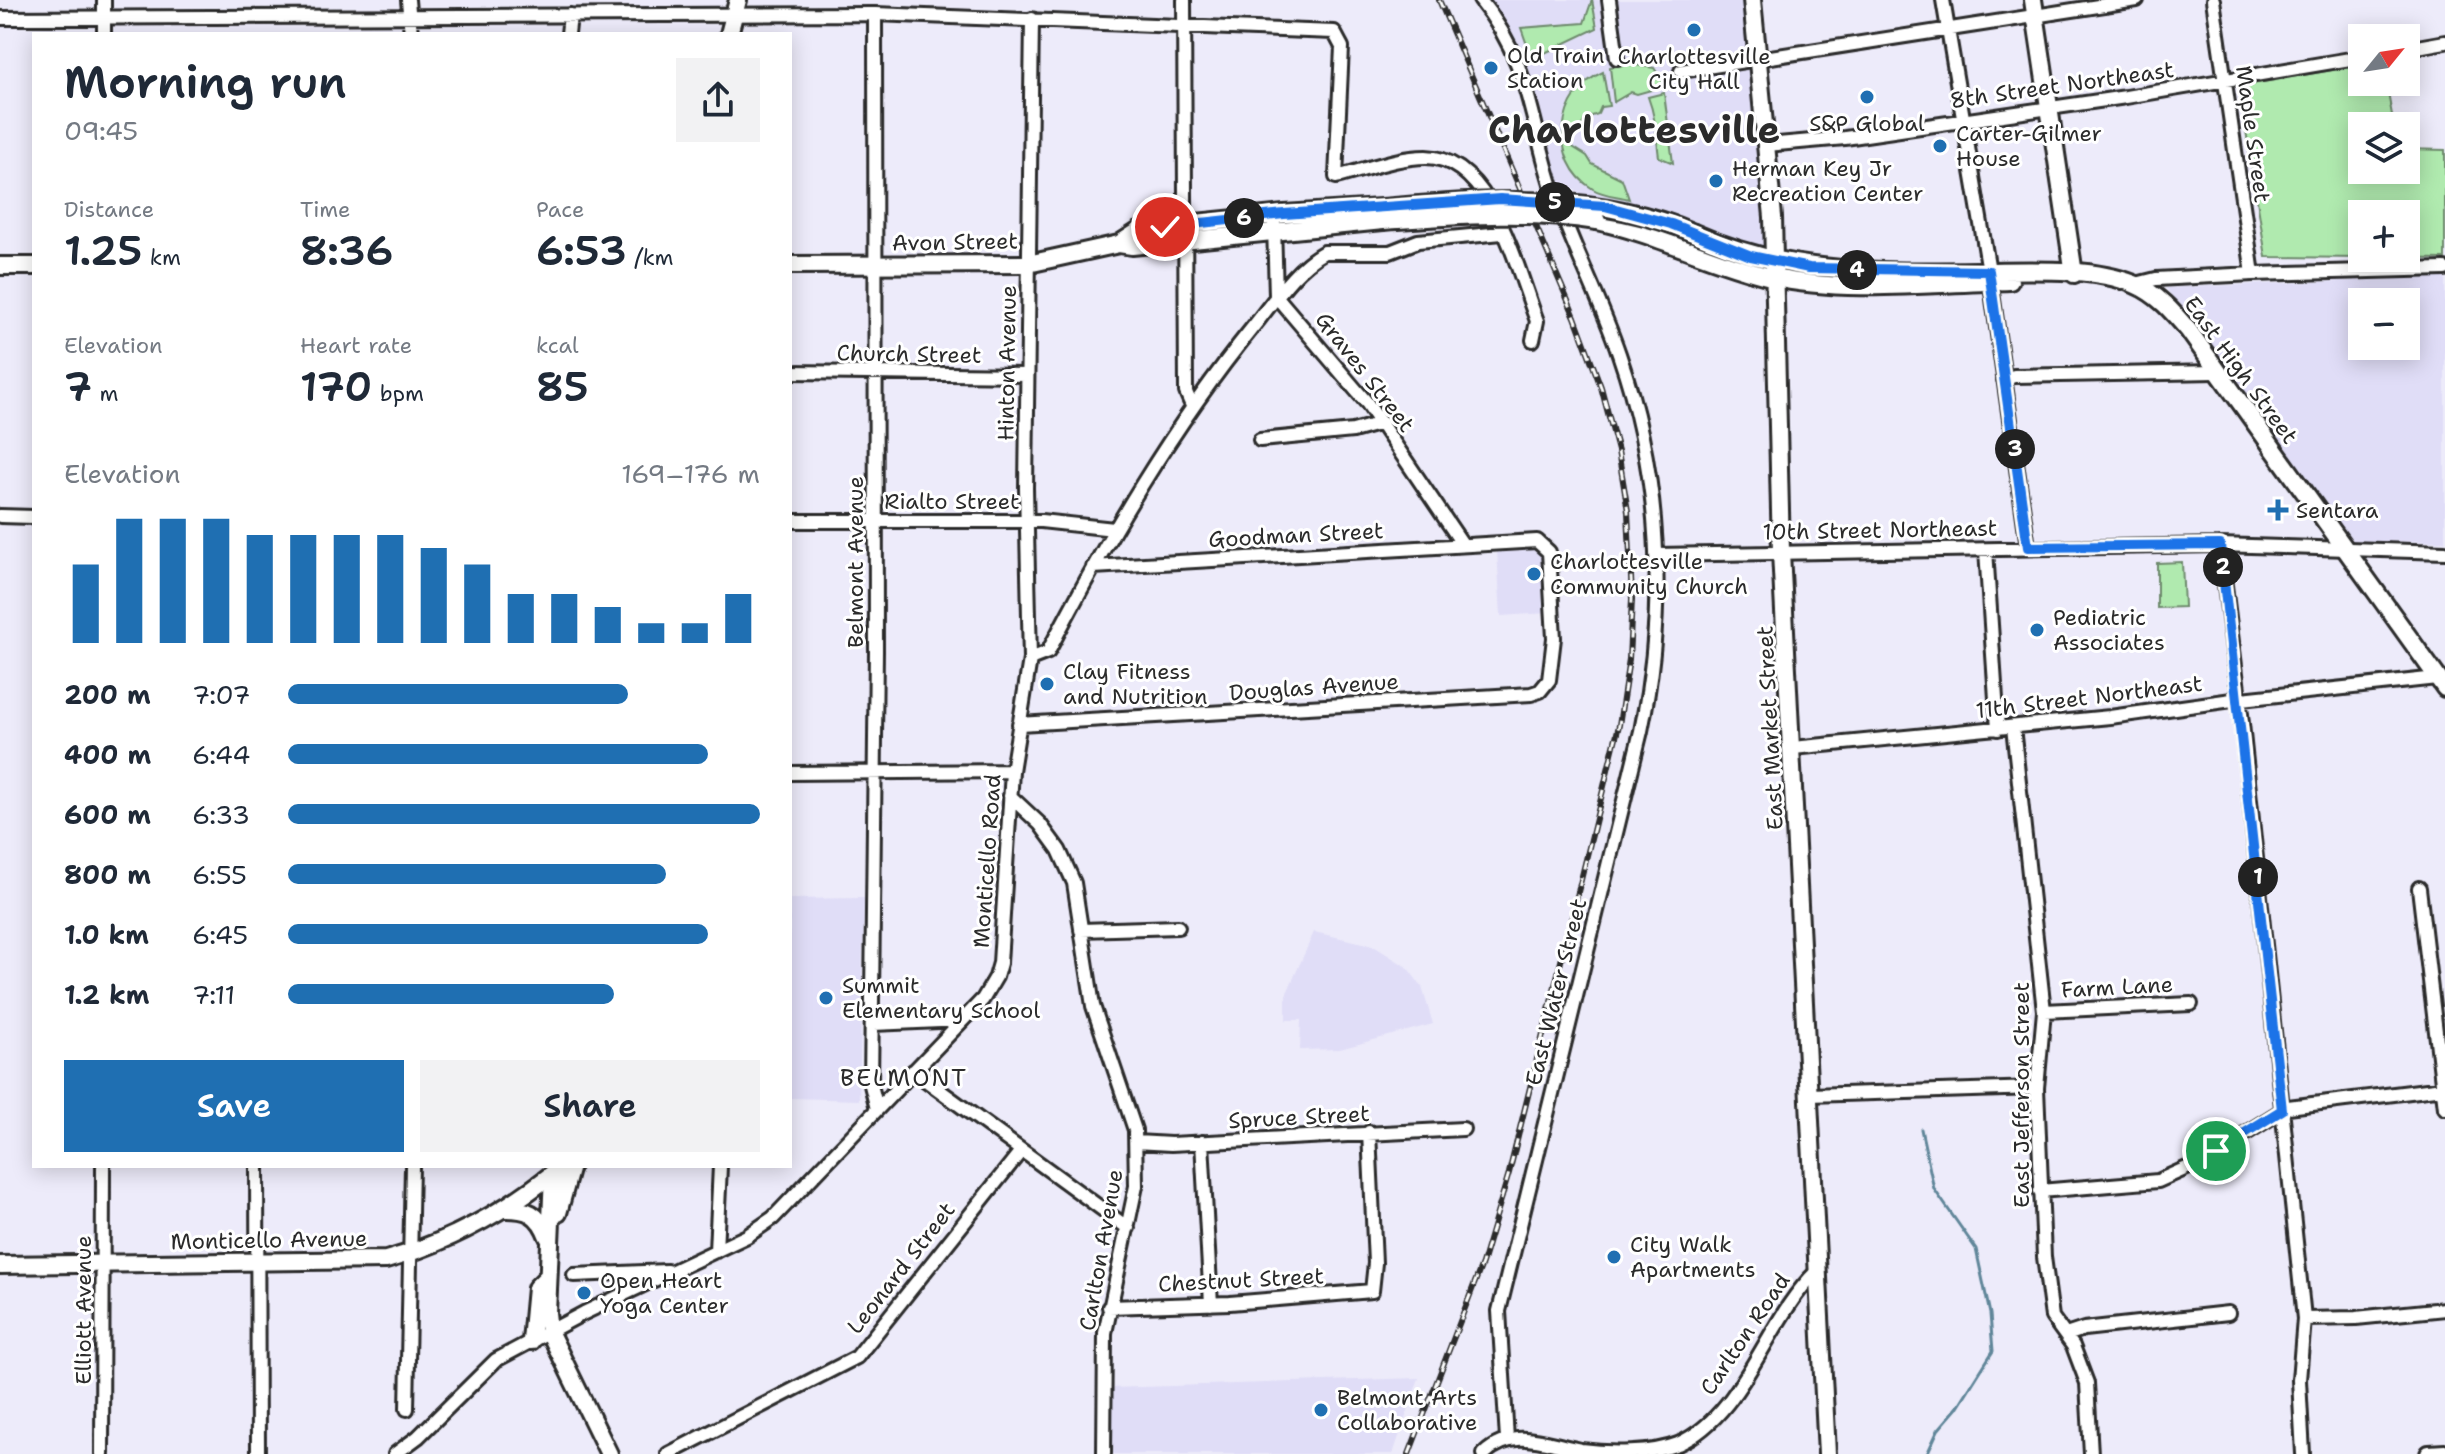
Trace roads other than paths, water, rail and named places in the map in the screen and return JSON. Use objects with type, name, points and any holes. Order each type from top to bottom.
[{"type":"main road","name":"East Market Street","points":[[1752,0],[1767,145],[1774,270],[1781,552],[1827,1454]]},
{"type":"main road","points":[[730,32],[739,5]]},
{"type":"main road","points":[[2034,8],[2074,274]]},
{"type":"main road","points":[[1382,214],[1500,199],[1605,206],[1694,233],[1774,270]]},
{"type":"main road","points":[[1382,214],[1539,212],[1627,227],[1697,252],[1774,270]]},
{"type":"main road","name":"Avon Street","points":[[794,266],[1028,264],[1119,244],[1132,246],[1183,232],[1382,214]]},
{"type":"main road","points":[[0,266],[32,266]]},
{"type":"main road","name":"East High Street","points":[[1774,270],[1835,284],[2074,274],[2136,284],[2172,310],[2441,683]]},
{"type":"main road","points":[[550,1242],[570,1168]]},
{"type":"main road","points":[[558,1170],[547,1277],[549,1331],[560,1360],[609,1454]]},
{"type":"main road","name":"Monticello Avenue","points":[[0,1265],[361,1262],[410,1253],[450,1237],[502,1209],[558,1170]]},
{"type":"main road","points":[[502,1209],[521,1208],[533,1213],[543,1225],[550,1242]]},
{"type":"main road","points":[[531,1341],[536,1288],[547,1277]]},
{"type":"main road","points":[[2429,1454],[2445,1453]]},
{"type":"street","points":[[104,0],[104,32]]},
{"type":"street","points":[[408,0],[411,32]]},
{"type":"street","points":[[1184,0],[1186,392],[1192,406]]},
{"type":"street","name":"East Water Street","points":[[1480,0],[1513,47],[1536,115],[1558,204],[1629,382],[1655,507],[1656,555],[1654,643],[1641,731],[1499,1311],[1507,1439]]},
{"type":"street","points":[[1609,0],[1617,58]]},
{"type":"street","points":[[1943,0],[1990,276],[2028,547]]},
{"type":"street","points":[[1681,71],[1948,30],[2034,8],[2137,0]]},
{"type":"street","name":"Maple Street","points":[[2213,0],[2253,274]]},
{"type":"street","points":[[0,18],[570,15],[739,5],[875,14],[1334,32],[1342,47],[1336,177],[1410,159],[1448,160],[1481,186],[1537,321],[1533,340]]},
{"type":"street","name":"Belmont Avenue","points":[[875,14],[871,1085],[877,1109]]},
{"type":"street","points":[[568,32],[570,15]]},
{"type":"street","points":[[261,19],[261,32]]},
{"type":"street","name":"Hinton Avenue","points":[[1030,659],[1027,375],[1032,19]]},
{"type":"street","points":[[2420,46],[2445,42]]},
{"type":"street","name":"8th Street Northeast","points":[[1767,145],[1965,120],[2348,59]]},
{"type":"street","points":[[1274,222],[1276,296]]},
{"type":"street","points":[[1030,659],[1048,652],[1114,529],[1192,406],[1276,296],[1324,252],[1390,252],[1418,241],[1502,233]]},
{"type":"street","points":[[2136,284],[2156,279],[2253,274],[2445,269]]},
{"type":"street","name":"Graves Street","points":[[1276,296],[1382,423],[1463,545]]},
{"type":"street","name":"Church Street","points":[[792,372],[1027,375]]},
{"type":"street","points":[[2004,380],[2014,376],[2216,372]]},
{"type":"street","points":[[1260,440],[1353,431],[1382,423]]},
{"type":"street","points":[[0,516],[32,517]]},
{"type":"street","name":"Rialto Street","points":[[792,521],[1027,521],[1114,529]]},
{"type":"street","name":"Goodman Street","points":[[1093,567],[1543,543],[1549,552],[1553,581],[1551,676],[1540,691],[1516,694]]},
{"type":"street","points":[[2220,545],[2304,1319],[2299,1380],[2303,1454]]},
{"type":"street","name":"10th Street Northeast","points":[[1656,555],[2220,545],[2445,552]]},
{"type":"street","points":[[1986,550],[1998,729]]},
{"type":"street","name":"Monticello Road","points":[[395,1454],[444,1413],[481,1371],[549,1331],[716,1251],[773,1218],[991,989],[1000,963],[1012,771],[1030,659]]},
{"type":"street","name":"11th Street Northeast","points":[[1793,748],[1998,729],[2239,699],[2441,683]]},
{"type":"street","name":"Douglas Avenue","points":[[1019,724],[1516,694]]},
{"type":"street","name":"East Jefferson Street","points":[[2013,727],[2044,1011],[2037,1088],[2040,1191],[2052,1317],[2066,1335],[2087,1383],[2091,1454]]},
{"type":"street","points":[[792,773],[1012,771]]},
{"type":"street","name":"Carlton Avenue","points":[[1010,796],[1040,824],[1067,866],[1076,893],[1093,1006],[1130,1108],[1136,1142],[1136,1186],[1109,1307],[1103,1356],[1104,1454]]},
{"type":"street","points":[[2419,888],[2445,1108]]},
{"type":"street","points":[[1081,930],[1178,927]]},
{"type":"street","name":"Farm Lane","points":[[2044,1011],[2191,1004]]},
{"type":"street","points":[[873,1024],[962,1020]]},
{"type":"street","points":[[913,1071],[1128,1228]]},
{"type":"street","points":[[1809,1095],[2037,1088]]},
{"type":"street","points":[[2040,1191],[2119,1187],[2158,1181],[2198,1163],[2282,1110],[2443,1088]]},
{"type":"street","name":"Spruce Street","points":[[1136,1142],[1202,1142],[1463,1129]]},
{"type":"street","name":"Chestnut Street","points":[[1109,1307],[1211,1304],[1374,1289],[1369,1132]]},
{"type":"street","points":[[1202,1142],[1211,1304]]},
{"type":"street","name":"Leonard Street","points":[[668,1454],[857,1357],[1021,1151]]},
{"type":"street","name":"Elliott Avenue","points":[[102,1454],[103,1168]]},
{"type":"street","points":[[257,1168],[258,1454]]},
{"type":"street","points":[[407,1409],[412,1168]]},
{"type":"street","points":[[716,1251],[720,1168]]},
{"type":"street","points":[[574,1275],[674,1271]]},
{"type":"street","name":"Carlton Road","points":[[1507,1439],[1535,1438],[1583,1451],[1660,1450],[1678,1444],[1718,1414],[1793,1296],[1817,1271]]},
{"type":"street","points":[[2304,1319],[2356,1318],[2445,1309]]},
{"type":"street","points":[[2066,1335],[2084,1329],[2228,1313]]},
{"type":"street","points":[[1484,1454],[1507,1439]]},
{"type":"waterway","points":[[1921,1129],[1934,1189],[1976,1249],[1990,1314],[1993,1351],[1957,1408],[1938,1430],[1927,1454]]},
{"type":"railway","points":[[1409,1454],[1482,1264],[1509,1173],[1619,725],[1629,659],[1632,599],[1628,511],[1618,451],[1601,387],[1575,317],[1439,0]]},
{"type":"place","name":"Charlottesville City Hall","points":[[1694,30]]},
{"type":"place","name":"Old Train Station","points":[[1491,68]]},
{"type":"place","name":"S&P Global","points":[[1867,97]]},
{"type":"place","name":"Carter-Gilmer House","points":[[1940,146]]},
{"type":"place","name":"Herman Key Jr Recreation Center","points":[[1716,181]]},
{"type":"place","name":"Sentara","points":[[2278,510]]},
{"type":"place","name":"Charlottesville Community Church","points":[[1534,574]]},
{"type":"place","name":"Pediatric Associates","points":[[2037,630]]},
{"type":"place","name":"Clay Fitness and Nutrition","points":[[1047,684]]},
{"type":"place","name":"Summit Elementary School","points":[[826,998]]},
{"type":"place","name":"City Walk Apartments","points":[[1614,1257]]},
{"type":"place","name":"Open Heart Yoga Center","points":[[584,1293]]},
{"type":"place","name":"Belmont Arts Collaborative","points":[[1321,1410]]},
{"type":"district","name":"Charlottesville","points":[[1634,129]]},
{"type":"district","name":"BELMONT","points":[[904,1078]]}]
